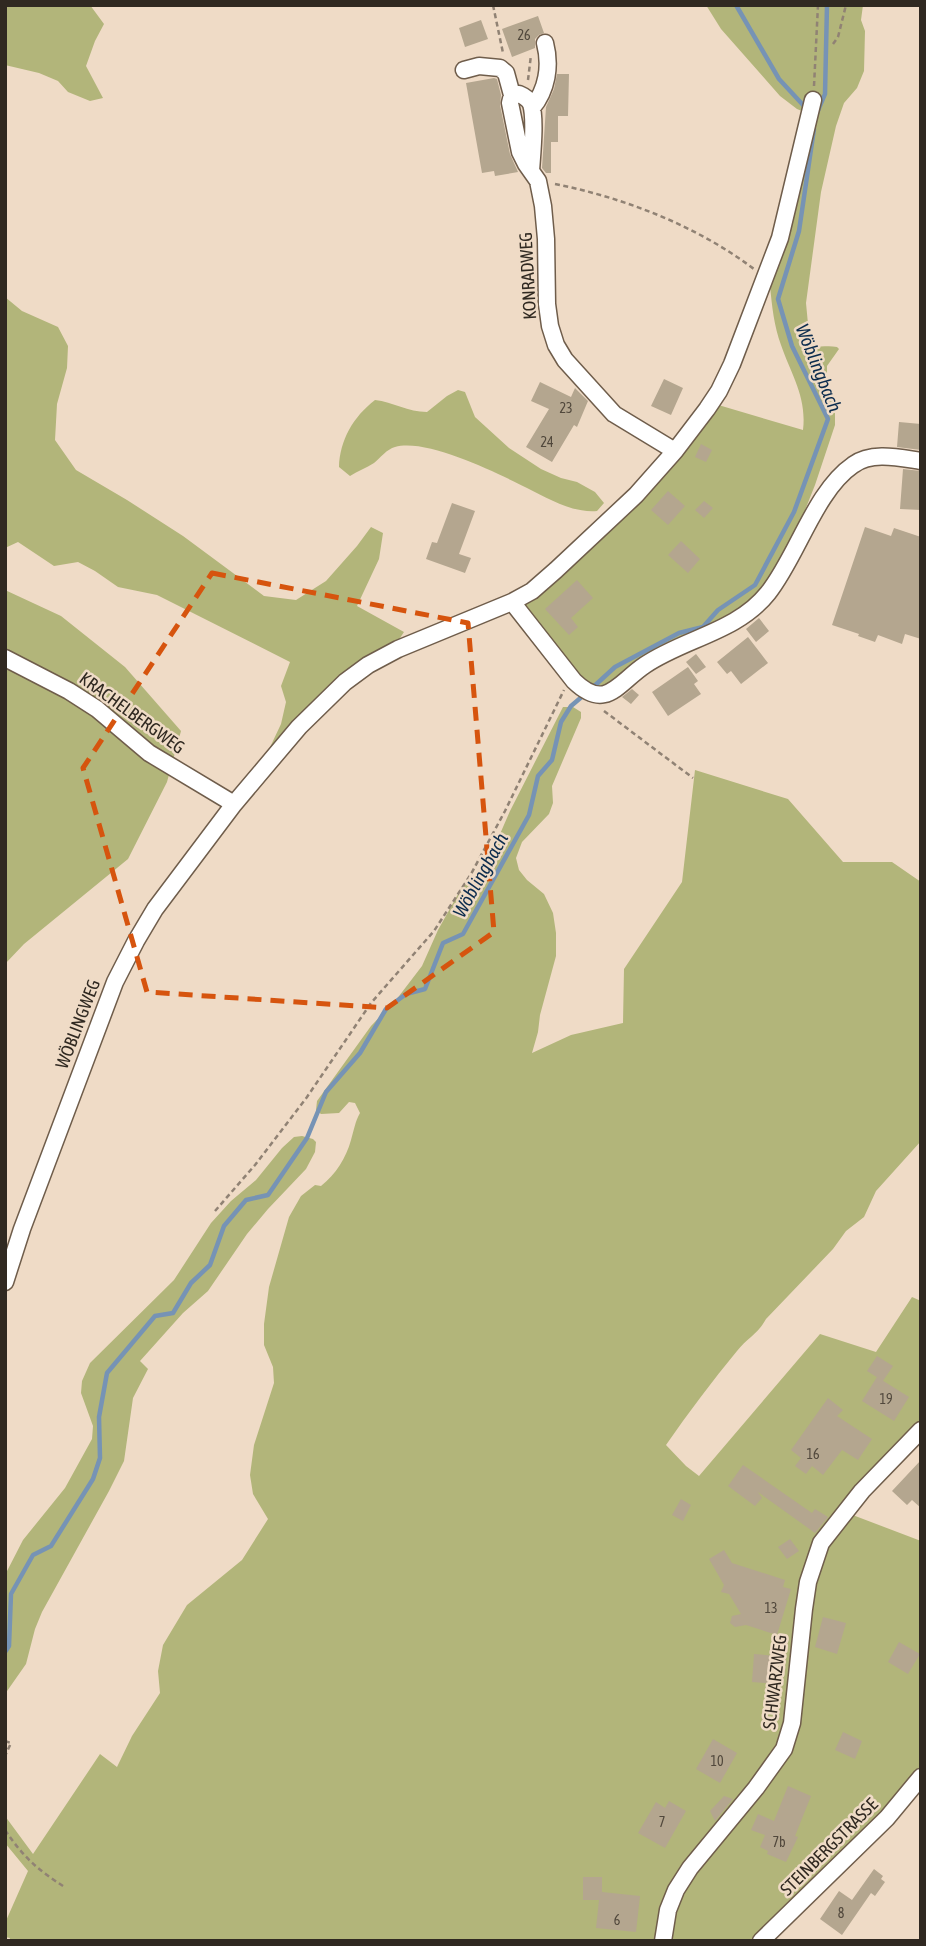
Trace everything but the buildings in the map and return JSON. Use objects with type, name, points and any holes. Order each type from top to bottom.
[{"type":"street","points":[[464,70],[479,66],[500,68],[523,100],[541,94],[548,69],[545,43]]},
{"type":"street","name":"KONRADWEG","points":[[535,176],[520,152],[510,103],[523,100],[546,239],[547,304],[556,345],[565,360],[614,414],[674,452]]},
{"type":"street","name":"WÖBLINGWEG","points":[[5,1282],[22,1229],[115,982],[155,909],[234,804],[299,727],[352,676],[398,649],[512,603],[532,591],[636,495],[708,410],[732,364],[780,237],[813,100]]},
{"type":"street","points":[[512,603],[584,689],[603,695],[651,661],[728,625],[752,609],[779,577],[817,508],[836,482],[856,462],[881,457],[921,461]]},
{"type":"street","name":"KRACHELBERGWEG","points":[[5,657],[69,691],[97,709],[149,753],[234,804]]},
{"type":"street","name":"SCHWARZWEG","points":[[663,1941],[668,1910],[676,1890],[690,1868],[756,1788],[784,1749],[792,1723],[808,1582],[821,1543],[862,1491],[921,1430]]},
{"type":"street","name":"STEINBERGSTRASSE","points":[[761,1941],[887,1818],[921,1777]]},
{"type":"path","points":[[493,5],[506,73]]},
{"type":"path","points":[[813,100],[818,5]]},
{"type":"path","points":[[833,44],[838,37],[846,5]]},
{"type":"path","points":[[523,100],[531,55]]},
{"type":"path","points":[[535,176],[650,212],[720,246],[765,277]]},
{"type":"path","points":[[215,1212],[307,1097],[371,1003],[434,931],[471,874],[564,691],[584,689],[603,710],[693,778]]},
{"type":"path","points":[[5,1741],[11,1743],[5,1756]]},
{"type":"path","points":[[5,1830],[37,1869],[66,1888]]},
{"type":"highlighted area","points":[[212,573],[468,623],[494,932],[387,1008],[147,992],[83,768]]},
{"type":"green space","points":[[5,5],[90,5],[104,24],[86,66],[103,98],[90,101],[68,92],[58,81],[39,73],[5,65]]},
{"type":"green space","points":[[706,5],[863,5],[861,20],[865,31],[864,71],[857,88],[844,103],[836,126],[821,192],[806,303],[810,345],[833,346],[839,349],[827,366],[827,380],[835,406],[835,425],[794,538],[774,574],[749,604],[601,689],[580,680],[521,603],[715,404],[803,430],[803,407],[779,338],[770,286],[814,116],[797,109],[780,96],[721,29]]},
{"type":"green space","points":[[5,297],[22,311],[58,327],[68,346],[67,368],[57,404],[55,440],[76,470],[183,536],[264,596],[296,600],[326,581],[371,527],[383,533],[379,559],[357,606],[404,632],[396,644],[264,760],[281,724],[286,702],[281,686],[290,662],[157,595],[118,587],[78,562],[54,566],[18,542],[5,548]]},
{"type":"green space","points":[[458,390],[465,392],[475,417],[509,448],[541,469],[577,482],[595,492],[604,503],[597,511],[570,508],[462,458],[425,448],[392,448],[374,463],[350,476],[339,467],[349,430],[360,414],[375,400],[427,412]]},
{"type":"green space","points":[[5,590],[61,616],[125,667],[181,731],[167,782],[128,859],[24,944],[5,964]]},
{"type":"green space","points":[[563,707],[573,707],[581,712],[581,718],[552,786],[553,803],[549,814],[522,842],[516,858],[519,870],[544,894],[553,913],[556,933],[556,956],[532,1053],[571,1035],[623,1023],[624,969],[682,882],[695,770],[788,799],[843,862],[892,862],[921,882],[921,1141],[876,1191],[864,1217],[846,1231],[833,1249],[737,1351],[666,1445],[699,1476],[820,1334],[876,1352],[912,1297],[921,1301],[921,1425],[817,1542],[781,1747],[687,1866],[660,1941],[9,1941],[10,1938],[5,1937],[5,1923],[28,1871],[5,1843],[5,1816],[33,1854],[100,1754],[117,1767],[132,1736],[160,1693],[158,1671],[163,1645],[187,1605],[242,1560],[268,1519],[253,1494],[250,1475],[254,1445],[274,1383],[273,1367],[264,1345],[269,1287],[289,1217],[301,1196],[315,1185],[321,1186],[340,1165],[360,1113],[355,1103],[349,1102],[339,1113],[321,1114],[316,1110],[317,1101],[371,1026],[396,1000],[422,966],[462,887],[483,873],[510,811]]},
{"type":"green space","points":[[302,1136],[316,1142],[315,1152],[306,1169],[247,1234],[208,1291],[183,1313],[140,1361],[148,1369],[133,1398],[124,1461],[42,1612],[26,1664],[5,1694],[5,1575],[23,1540],[65,1488],[92,1439],[93,1426],[81,1393],[82,1381],[90,1363],[174,1280],[211,1223],[231,1201],[256,1180],[294,1137]]},
{"type":"green space","points":[[850,1514],[921,1541],[921,1766],[882,1813],[752,1941],[669,1941],[674,1911],[694,1872],[779,1767],[814,1583],[826,1546]]},
{"type":"waterway","name":"Wöblingbach","points":[[736,5],[779,79],[804,106]]},
{"type":"waterway","points":[[817,113],[825,94],[827,5]]},
{"type":"waterway","name":"Wöblingbach","points":[[591,689],[615,667],[679,633],[703,627],[718,610],[755,585],[794,512],[828,419],[792,346],[778,299],[799,231],[814,129]]},
{"type":"waterway","name":"Wöblingbach","points":[[5,1652],[9,1646],[11,1594],[33,1555],[51,1546],[93,1479],[100,1458],[99,1417],[107,1373],[155,1316],[173,1313],[191,1283],[210,1265],[224,1226],[246,1200],[268,1195],[307,1138],[326,1092],[360,1053],[386,1009],[406,994],[425,989],[443,943],[463,934],[529,815],[538,776],[552,760],[561,722],[571,706],[584,695]]}]
